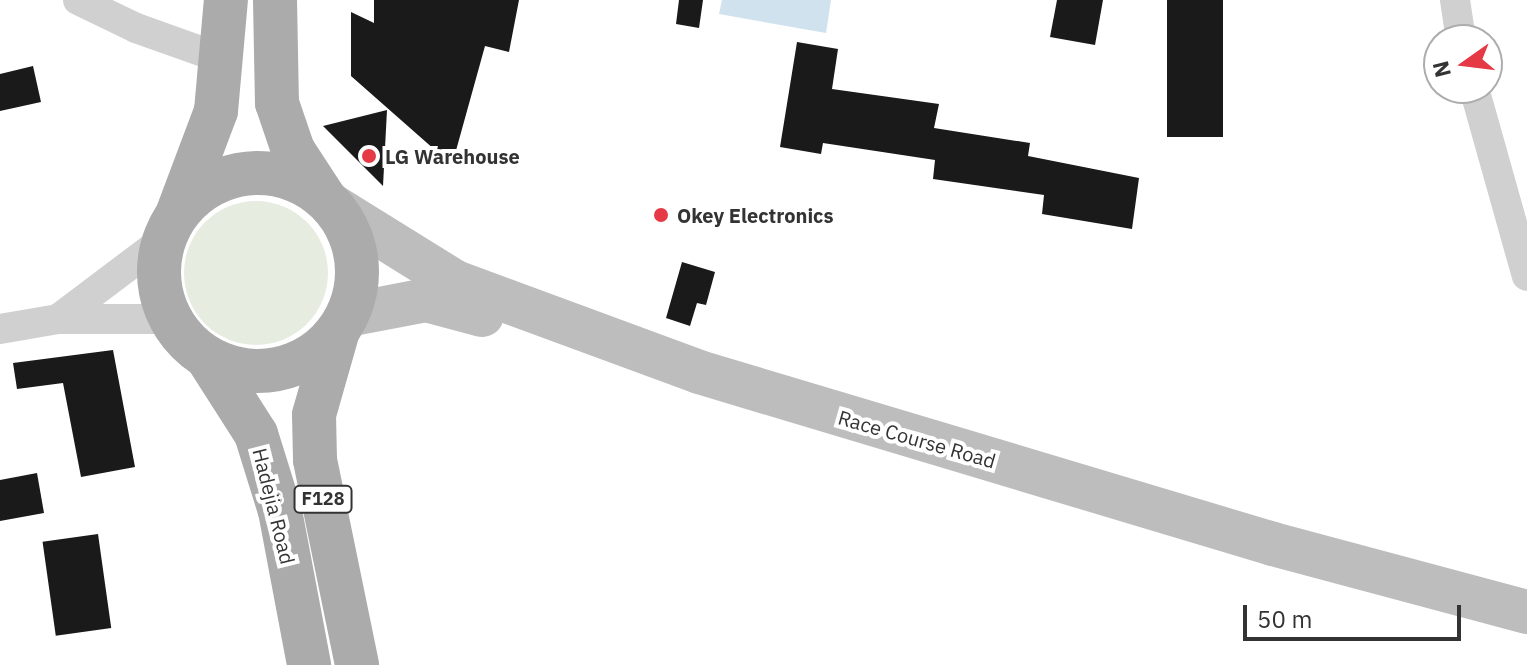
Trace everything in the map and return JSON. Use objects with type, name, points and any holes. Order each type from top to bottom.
[{"type":"main road","name":"F128","points":[[208,359],[186,342],[170,319],[159,279],[170,226],[216,111],[226,0]]},
{"type":"main road","name":"F128","points":[[275,0],[277,103],[293,150],[348,228],[356,254],[358,282],[314,415],[315,460],[357,665]]},
{"type":"main road","points":[[170,226],[200,191],[219,181],[262,172],[294,179],[327,200]]},
{"type":"main road","points":[[208,359],[242,372],[278,371],[311,358],[342,324]]},
{"type":"main road","name":"Hadejia Road","points":[[208,359],[256,434],[280,511],[309,665]]},
{"type":"street","points":[[78,0],[136,28],[223,59]]},
{"type":"street","points":[[1455,0],[1459,24]]},
{"type":"street","points":[[1479,104],[1527,276]]},
{"type":"street","name":"Race Course Road","points":[[327,200],[455,282],[699,372],[1273,544],[1527,612]]},
{"type":"street","points":[[58,319],[170,226]]},
{"type":"street","name":"Race Course Road","points":[[342,324],[426,300],[451,305],[1147,536],[1311,586],[1527,642]]},
{"type":"street","points":[[0,329],[58,319],[170,319]]},
{"type":"shaded area","points":[[256,201],[284,206],[307,222],[323,245],[328,273],[323,301],[307,324],[284,340],[256,345],[228,340],[205,324],[189,301],[184,273],[189,245],[205,222],[228,206]]},
{"type":"water","points":[[722,0],[831,0],[826,33],[719,14]]},
{"type":"building","points":[[374,0],[519,0],[509,52],[485,46],[452,165],[351,76],[351,12],[374,23]]},
{"type":"building","points":[[679,0],[703,0],[699,28],[676,24]]},
{"type":"building","points":[[1057,0],[1103,0],[1095,45],[1050,37]]},
{"type":"building","points":[[1167,0],[1223,0],[1223,137],[1167,137]]},
{"type":"building","points":[[797,42],[838,49],[832,89],[939,104],[934,128],[1030,143],[1028,156],[1139,178],[1132,229],[1042,214],[1044,195],[933,179],[935,160],[823,143],[821,154],[780,147]]},
{"type":"building","points":[[33,66],[41,102],[0,111],[0,74]]},
{"type":"building","name":"LG Warehouse","points":[[387,110],[383,186],[323,126]]},
{"type":"building","points":[[682,262],[715,272],[706,305],[697,303],[690,326],[666,318]]},
{"type":"building","points":[[113,350],[135,467],[81,477],[63,383],[17,389],[13,363]]},
{"type":"building","points":[[37,473],[44,513],[0,521],[0,480]]},
{"type":"building","points":[[98,534],[111,628],[56,636],[43,542]]},
{"type":"place","name":"LG Warehouse","points":[[369,156]]},
{"type":"place","name":"Okey Electronics","points":[[661,215]]}]
